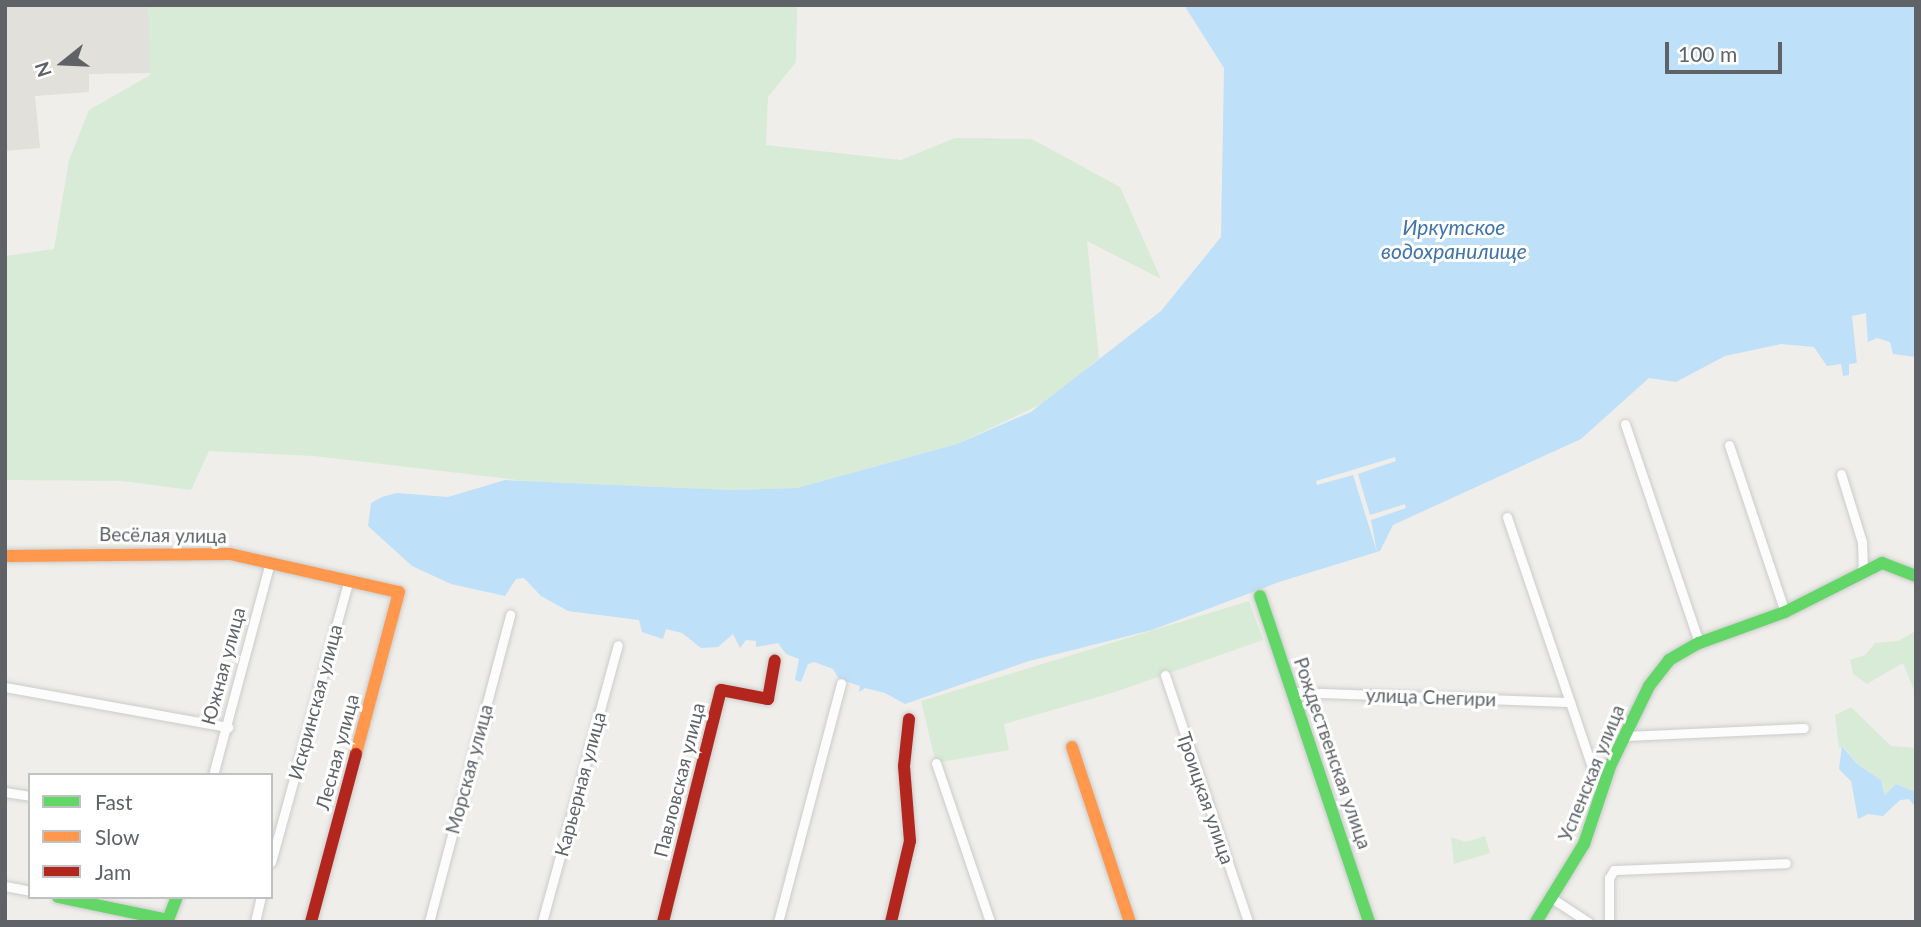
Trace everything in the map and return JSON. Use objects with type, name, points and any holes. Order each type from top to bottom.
[{"type":"street","points":[[1625,424],[1699,643]]},
{"type":"street","points":[[1729,445],[1785,612]]},
{"type":"street","points":[[1841,474],[1864,555],[1857,579]]},
{"type":"street","points":[[1507,517],[1601,794]]},
{"type":"street","name":"Весёлая улица","points":[[5,556],[230,554],[269,566],[399,592]]},
{"type":"street","name":"Успенская улица","points":[[1536,922],[1553,899],[1584,844],[1625,736],[1658,670],[1699,643],[1785,612],[1857,579],[1882,563],[1916,576]]},
{"type":"street","name":"Южная улица","points":[[214,773],[269,566]]},
{"type":"street","name":"Искринская улица","points":[[273,855],[348,583]]},
{"type":"street","name":"Лесная улица","points":[[311,922],[399,592]]},
{"type":"street","name":"Рождественская улица","points":[[1260,596],[1369,922]]},
{"type":"street","name":"Морская улица","points":[[429,922],[510,615]]},
{"type":"street","name":"Карьерная улица","points":[[542,922],[618,645]]},
{"type":"street","name":"Павловская улица","points":[[663,922],[721,690],[768,699],[775,661]]},
{"type":"street","name":"Троицкая улица","points":[[1165,675],[1248,922]]},
{"type":"street","points":[[778,922],[841,683]]},
{"type":"street","points":[[5,687],[228,727]]},
{"type":"street","name":"улица Снегири","points":[[1292,692],[1570,702]]},
{"type":"street","points":[[891,922],[910,841],[904,766],[909,719]]},
{"type":"street","points":[[1625,736],[1804,728]]},
{"type":"street","points":[[1072,747],[1130,922]]},
{"type":"street","points":[[936,763],[990,922]]},
{"type":"street","points":[[5,792],[28,796]]},
{"type":"street","points":[[1609,922],[1609,878],[1614,870],[1786,863]]},
{"type":"street","points":[[5,886],[28,891]]},
{"type":"street","points":[[69,899],[171,918],[176,899]]},
{"type":"street","points":[[255,922],[261,899]]},
{"type":"street","points":[[1553,899],[1588,922]]},
{"type":"shaded area","points":[[5,5],[150,5],[152,73],[89,74],[89,92],[35,96],[40,148],[5,151]]},
{"type":"green space","points":[[148,5],[797,5],[796,62],[768,97],[766,145],[901,160],[955,138],[1032,139],[1120,187],[1161,279],[1087,241],[1099,358],[1050,400],[957,444],[797,488],[731,490],[526,481],[314,456],[209,451],[191,490],[122,481],[5,480],[5,256],[54,249],[69,160],[89,110],[150,75]]},
{"type":"green space","points":[[1249,601],[1263,640],[1115,692],[1004,724],[1009,750],[936,763],[921,701]]},
{"type":"green space","points":[[1916,631],[1916,695],[1903,663],[1867,684],[1853,674],[1850,660],[1865,655],[1875,643],[1898,641]]},
{"type":"green space","points":[[1851,707],[1891,746],[1916,748],[1916,792],[1896,784],[1886,796],[1881,780],[1857,764],[1843,746],[1839,748],[1835,715]]},
{"type":"green space","points":[[1485,836],[1490,853],[1454,864],[1451,837],[1466,842]]},
{"type":"water","name":"Иркутское водохранилище","points":[[1184,5],[1916,5],[1916,357],[1893,354],[1890,342],[1877,338],[1861,345],[1863,362],[1849,364],[1849,375],[1843,376],[1841,364],[1827,366],[1814,347],[1781,344],[1725,356],[1676,382],[1649,378],[1581,439],[1393,525],[1380,551],[1279,582],[1152,630],[1029,661],[905,704],[885,693],[865,688],[859,692],[860,686],[839,679],[833,669],[814,662],[808,664],[801,682],[795,680],[799,659],[786,654],[778,643],[756,647],[756,641],[746,640],[740,648],[733,634],[718,647],[701,648],[682,633],[666,629],[663,639],[642,632],[639,620],[568,611],[541,596],[524,578],[516,579],[505,596],[451,584],[412,566],[368,526],[371,503],[382,497],[397,493],[448,497],[505,480],[731,490],[797,488],[957,444],[1031,412],[1161,311],[1221,237],[1224,68]]},
{"type":"water","points":[[1842,746],[1857,764],[1881,780],[1885,795],[1896,784],[1916,792],[1916,808],[1909,799],[1900,800],[1883,816],[1868,814],[1858,819],[1851,781],[1839,769]]},
{"type":"pier","points":[[1866,313],[1868,344],[1861,345],[1863,362],[1857,364],[1852,316]]},
{"type":"pier","points":[[1395,457],[1396,461],[1358,474],[1370,515],[1405,504],[1406,508],[1371,520],[1377,552],[1353,475],[1317,485],[1316,481]]},
{"type":"traffic: fast","points":[[1536,922],[1584,844],[1611,764],[1649,686],[1669,660],[1699,643],[1785,612],[1882,563],[1916,576]]},
{"type":"traffic: fast","points":[[1260,596],[1369,922]]},
{"type":"traffic: fast","points":[[68,899],[168,920],[176,899]]},
{"type":"traffic: slow","points":[[5,556],[230,554],[399,592],[356,754]]},
{"type":"traffic: slow","points":[[1072,747],[1130,922]]},
{"type":"traffic: jam","points":[[663,922],[721,690],[768,699],[775,661]]},
{"type":"traffic: jam","points":[[891,922],[910,841],[904,766],[909,719]]},
{"type":"traffic: jam","points":[[311,922],[356,754]]}]
